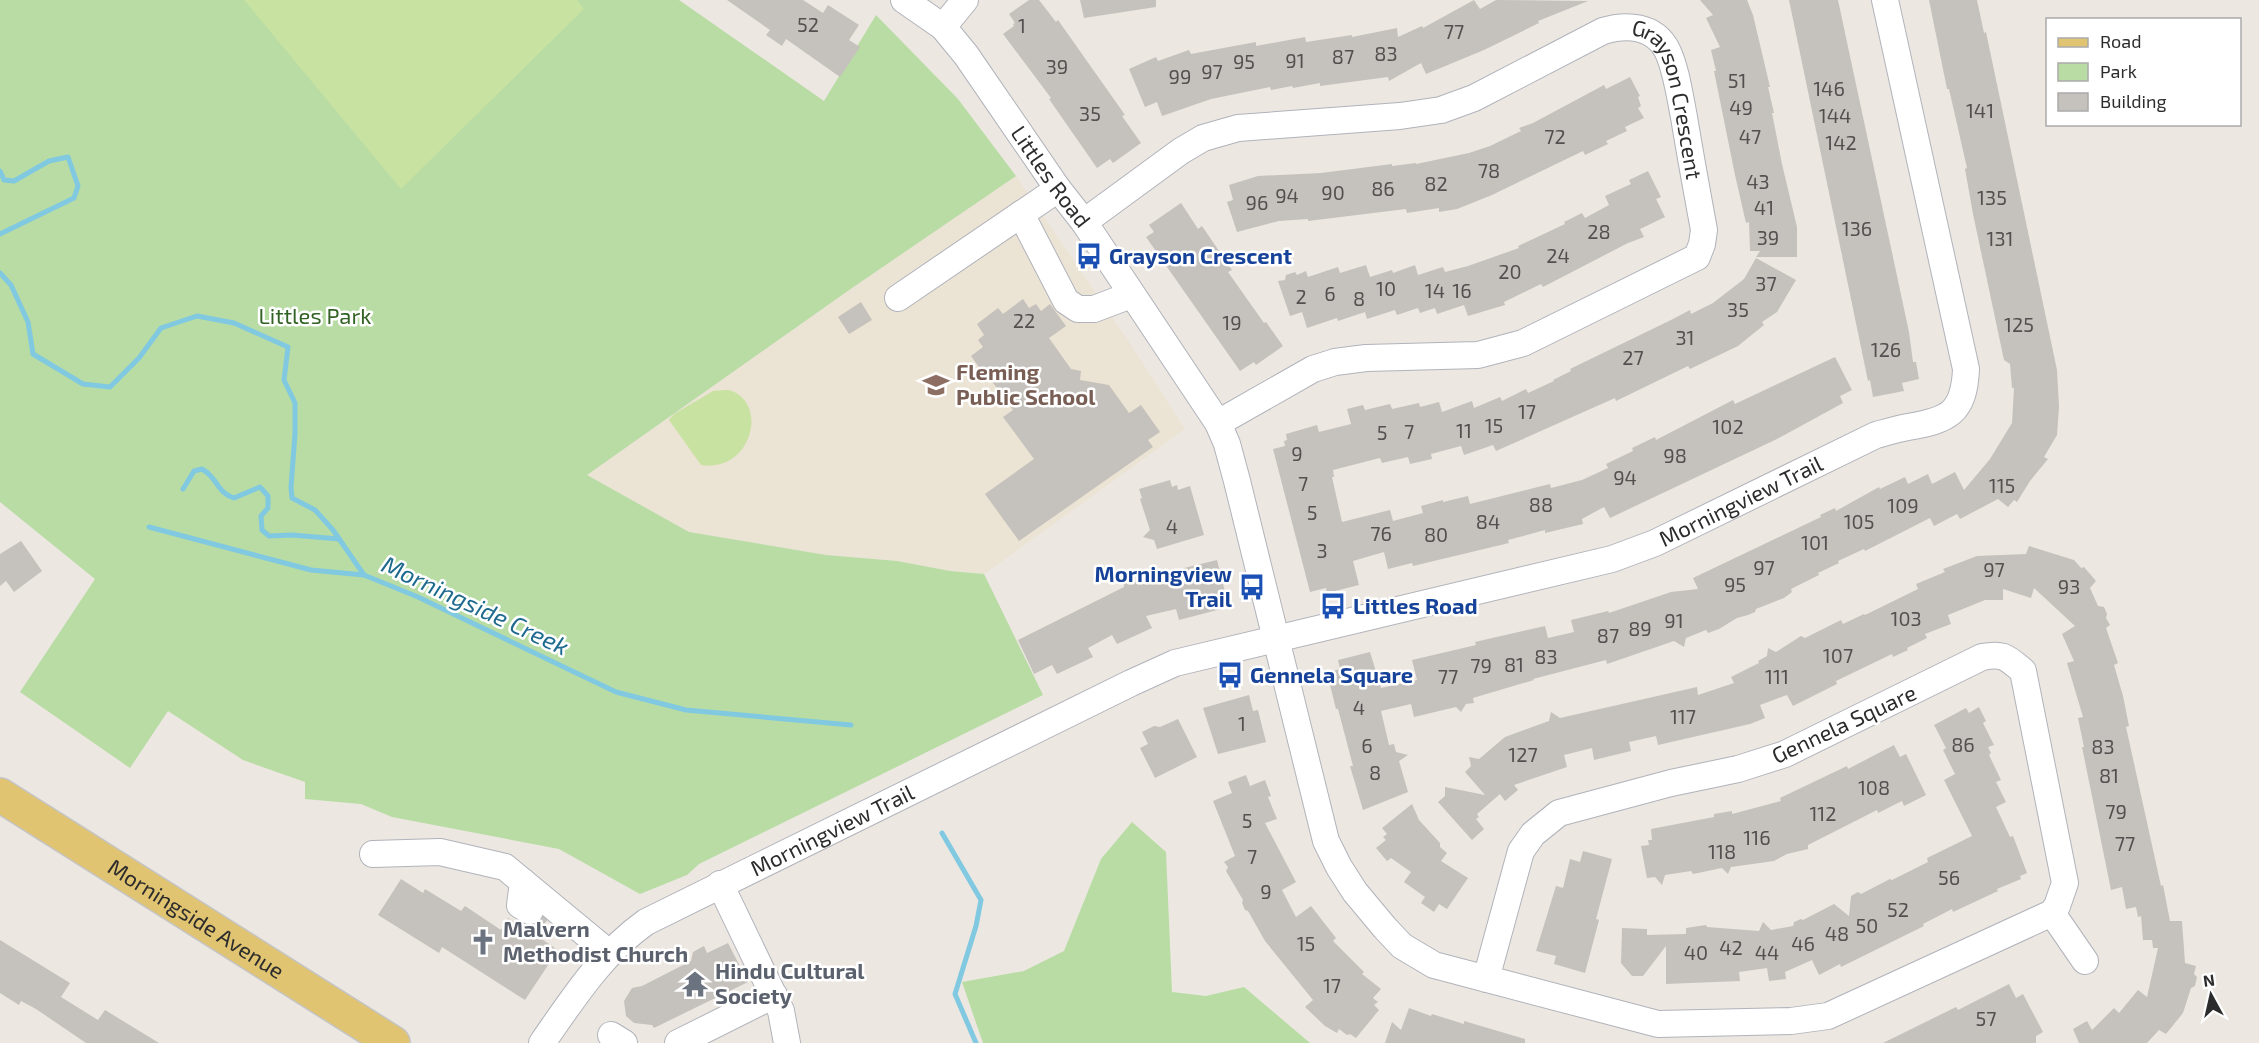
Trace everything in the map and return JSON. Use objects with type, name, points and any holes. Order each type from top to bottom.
[{"type":"main road","name":"Morningside Avenue","points":[[0,795],[393,1043]]},
{"type":"street","name":"Littles Road","points":[[904,0],[943,27],[966,55],[1058,189],[1084,222],[1218,423],[1227,444],[1237,481],[1276,639]]},
{"type":"street","points":[[943,27],[965,0]]},
{"type":"street","name":"Morningview Trail","points":[[542,1043],[592,972],[609,953],[646,922],[1131,682],[1175,663],[1612,559],[1655,543],[1876,435],[1905,427],[1933,423],[1948,416],[1961,399],[1965,388],[1966,369],[1885,0]]},
{"type":"street","name":"Grayson Crescent","points":[[1084,222],[1181,151],[1203,138],[1238,128],[1400,116],[1441,110],[1474,98],[1617,27],[1637,27],[1651,33],[1667,50],[1679,89],[1704,230],[1697,257],[1523,343],[1478,355],[1366,358],[1335,362],[1313,369],[1218,423]]},
{"type":"street","points":[[898,298],[1058,189]]},
{"type":"street","points":[[1021,214],[1066,301],[1078,309],[1094,309],[1131,295]]},
{"type":"street","points":[[1276,639],[1326,841],[1355,892],[1402,946],[1434,966],[1658,1024],[1791,1021],[1828,1016],[2052,913],[2085,961]]},
{"type":"street","name":"Gennela Square","points":[[1486,979],[1521,851],[1533,834],[1559,813],[1671,783],[1738,769],[1785,754],[1982,657],[1996,654],[2004,655],[2023,671],[2065,883],[2057,906],[2052,913]]},
{"type":"street","points":[[373,854],[440,852],[505,867],[523,882],[547,916]]},
{"type":"street","points":[[523,882],[520,905],[547,916],[609,953]]},
{"type":"street","points":[[720,884],[781,1011],[787,1043]]},
{"type":"street","points":[[678,1043],[774,995]]},
{"type":"shaded area","name":"Fleming Public School","points":[[1016,176],[1185,429],[984,574],[950,571],[897,561],[826,555],[689,532],[587,475],[852,288]]},
{"type":"green space","name":"Littles Park","points":[[0,0],[679,0],[824,101],[876,15],[958,99],[1016,176],[852,288],[587,475],[689,532],[826,555],[897,561],[950,571],[984,574],[1043,695],[699,864],[687,875],[640,894],[559,849],[392,817],[361,804],[305,799],[305,782],[243,760],[168,711],[130,768],[20,692],[95,579],[0,502]]},
{"type":"green space","points":[[244,0],[577,0],[584,9],[401,189]]},
{"type":"green space","points":[[730,390],[743,399],[750,410],[749,437],[732,459],[718,465],[701,465],[669,420],[674,414],[713,391]]},
{"type":"green space","points":[[1132,822],[1166,852],[1172,992],[1206,996],[1244,987],[1310,1043],[983,1043],[962,982],[1024,971],[1064,951],[1101,859]]},
{"type":"building","points":[[727,0],[803,0],[823,13],[828,5],[859,25],[849,40],[860,47],[840,77],[786,39],[782,46],[766,35],[770,30]]},
{"type":"building","points":[[1029,0],[1039,0],[1056,22],[1058,20],[1125,115],[1122,116],[1141,143],[1113,163],[1110,159],[1097,168],[1049,99],[1051,98],[1003,34],[1015,23],[1009,14]]},
{"type":"building","points":[[1080,0],[1156,0],[1156,7],[1084,18]]},
{"type":"building","points":[[1474,0],[1480,9],[1496,0],[1588,1],[1538,21],[1539,23],[1484,50],[1426,74],[1421,63],[1389,81],[1388,77],[1320,86],[1320,83],[1271,90],[1270,87],[1211,99],[1162,116],[1157,102],[1145,107],[1129,69],[1156,57],[1158,61],[1189,50],[1191,54],[1256,42],[1256,46],[1305,37],[1306,42],[1352,35],[1352,37],[1397,28],[1398,37],[1422,26],[1423,28]]},
{"type":"building","points":[[1700,0],[1747,0],[1753,15],[1770,87],[1768,87],[1774,113],[1772,113],[1797,227],[1797,257],[1756,257],[1760,251],[1750,251],[1749,222],[1746,223],[1714,71],[1716,71],[1711,50],[1720,47],[1706,18],[1713,15]]},
{"type":"building","points":[[1789,0],[1838,0],[1909,332],[1913,362],[1916,362],[1919,379],[1902,383],[1904,391],[1873,397],[1870,380],[1868,381]]},
{"type":"building","points":[[1929,0],[1977,0],[1984,33],[1986,32],[2057,370],[2059,407],[2057,435],[2044,457],[2048,459],[2017,502],[2014,500],[2008,507],[1998,499],[1960,519],[1957,514],[1934,526],[1930,518],[1865,551],[1864,549],[1838,561],[1839,563],[1818,573],[1819,575],[1791,589],[1792,592],[1784,598],[1737,618],[1719,629],[1708,633],[1706,630],[1686,638],[1684,647],[1674,641],[1607,664],[1606,660],[1533,679],[1473,698],[1474,703],[1466,704],[1461,712],[1456,707],[1414,717],[1411,704],[1381,711],[1389,745],[1394,744],[1396,752],[1408,755],[1399,761],[1408,792],[1363,810],[1327,673],[1340,669],[1338,660],[1370,652],[1381,688],[1417,680],[1412,660],[1476,645],[1475,642],[1545,626],[1548,638],[1574,632],[1571,620],[1608,611],[1609,613],[1671,592],[1698,589],[1693,578],[1821,517],[1820,515],[1835,508],[1836,511],[1879,487],[1880,489],[1905,477],[1908,484],[1928,474],[1932,484],[1955,472],[1964,490],[1990,459],[2012,423],[2014,388],[2012,388],[2010,364],[2004,360],[1973,214],[1965,169],[1967,168],[1949,89],[1947,89]]},
{"type":"building","points":[[1630,77],[1640,96],[1638,97],[1641,106],[1638,108],[1644,118],[1625,127],[1627,131],[1606,141],[1608,144],[1585,155],[1583,151],[1492,195],[1457,209],[1439,212],[1439,208],[1407,213],[1406,209],[1308,221],[1308,219],[1279,221],[1237,232],[1227,202],[1233,200],[1229,185],[1258,176],[1321,173],[1392,164],[1392,166],[1416,164],[1469,153],[1521,131],[1519,128],[1533,123],[1604,85],[1606,89]]},
{"type":"building","points":[[1648,171],[1661,197],[1656,199],[1665,217],[1640,229],[1644,237],[1543,287],[1541,284],[1504,302],[1505,305],[1468,316],[1464,305],[1437,314],[1435,308],[1420,313],[1418,308],[1397,315],[1395,310],[1367,319],[1365,312],[1307,328],[1302,312],[1290,316],[1278,281],[1285,280],[1286,275],[1295,272],[1297,275],[1306,271],[1308,277],[1338,267],[1340,273],[1366,265],[1370,277],[1392,270],[1393,273],[1415,265],[1418,275],[1443,267],[1445,272],[1468,266],[1519,248],[1518,246],[1565,224],[1564,222],[1582,213],[1585,218],[1609,205],[1605,196],[1631,184],[1629,180]]},
{"type":"building","points":[[1181,203],[1198,229],[1202,226],[1232,270],[1228,272],[1283,346],[1256,365],[1254,362],[1240,371],[1146,237],[1154,232],[1149,225]]},
{"type":"building","points":[[1756,258],[1796,280],[1777,312],[1762,322],[1764,325],[1738,346],[1690,369],[1688,366],[1616,401],[1615,398],[1496,451],[1493,445],[1464,455],[1461,446],[1431,454],[1432,459],[1410,464],[1408,457],[1382,463],[1380,458],[1333,470],[1334,477],[1332,477],[1342,522],[1390,510],[1393,521],[1423,513],[1421,506],[1443,500],[1443,502],[1468,496],[1470,504],[1550,484],[1551,488],[1582,480],[1608,468],[1606,464],[1633,451],[1632,448],[1655,437],[1656,440],[1733,400],[1735,404],[1835,357],[1852,390],[1840,396],[1843,403],[1777,439],[1610,518],[1604,507],[1582,519],[1583,524],[1545,533],[1545,530],[1508,540],[1509,543],[1413,566],[1412,563],[1388,569],[1384,552],[1353,561],[1359,585],[1327,593],[1326,588],[1310,592],[1273,449],[1285,446],[1286,434],[1317,425],[1319,432],[1351,424],[1347,409],[1363,405],[1365,410],[1390,404],[1392,409],[1419,403],[1420,407],[1439,402],[1442,412],[1472,401],[1474,408],[1500,397],[1502,401],[1526,389],[1528,393],[1554,381],[1571,371],[1570,369],[1690,310],[1691,314],[1713,303],[1744,279]]},
{"type":"building","points":[[1023,299],[1029,308],[1036,304],[1041,311],[1050,304],[1066,326],[1049,338],[1071,369],[1081,371],[1080,380],[1109,385],[1129,413],[1141,405],[1160,432],[1148,440],[1153,447],[1019,541],[985,494],[1034,459],[1003,417],[1013,410],[971,356],[983,347],[978,340],[984,335],[977,324],[998,308],[1003,314]]},
{"type":"building","points":[[861,302],[872,320],[849,334],[838,317]]},
{"type":"building","points":[[1170,480],[1172,487],[1177,485],[1178,490],[1190,486],[1204,535],[1157,549],[1154,540],[1143,537],[1150,530],[1139,489]]},
{"type":"building","points":[[21,541],[42,571],[14,592],[6,581],[0,586],[0,554]]},
{"type":"building","points":[[2029,546],[2074,560],[2081,568],[2084,567],[2096,581],[2090,588],[2098,606],[2104,607],[2110,625],[2106,628],[2118,663],[2114,665],[2129,726],[2126,727],[2170,921],[2182,921],[2185,963],[2196,966],[2195,986],[2191,988],[2183,1013],[2166,1034],[2159,1030],[2147,1043],[2079,1043],[2073,1029],[2087,1021],[2092,1030],[2114,1008],[2119,1013],[2138,990],[2147,997],[2158,948],[2153,948],[2152,940],[2143,940],[2141,916],[2138,917],[2136,907],[2126,909],[2122,887],[2111,890],[2082,747],[2084,747],[2078,718],[2083,717],[2067,663],[2074,661],[2062,634],[2075,626],[2034,588],[2031,598],[2003,589],[2003,600],[1985,600],[1948,615],[1951,624],[1925,634],[1927,638],[1907,648],[1908,650],[1893,657],[1892,654],[1836,681],[1837,684],[1793,706],[1787,695],[1760,705],[1765,718],[1750,724],[1658,745],[1656,736],[1629,742],[1631,751],[1594,760],[1592,748],[1564,755],[1567,767],[1514,785],[1518,790],[1505,801],[1500,794],[1477,814],[1479,817],[1476,819],[1484,829],[1472,840],[1438,802],[1445,796],[1445,787],[1485,795],[1465,772],[1471,766],[1469,757],[1479,759],[1505,737],[1549,721],[1551,712],[1560,718],[1697,687],[1698,695],[1734,683],[1731,677],[1759,663],[1758,661],[1767,656],[1768,648],[1776,652],[1801,636],[1805,638],[1841,620],[1843,624],[1865,615],[1918,589],[1916,584],[1945,572],[1943,569],[1977,556],[2026,554]]},
{"type":"building","points":[[1217,560],[1225,592],[1221,593],[1225,608],[1179,620],[1176,609],[1146,616],[1152,628],[1117,644],[1112,635],[1088,648],[1093,657],[1057,674],[1052,665],[1034,674],[1018,640],[1124,587],[1125,577],[1134,583],[1143,578]]},
{"type":"building","points":[[1249,695],[1253,711],[1258,710],[1266,742],[1218,754],[1203,708]]},
{"type":"building","points":[[1979,707],[1986,721],[1983,723],[1994,745],[1988,747],[1991,753],[1989,755],[2001,780],[1996,782],[2006,802],[1996,807],[2010,837],[2013,836],[2027,873],[2020,876],[2021,879],[1953,912],[1952,909],[1923,924],[1924,926],[1841,967],[1840,964],[1819,975],[1812,960],[1785,972],[1786,979],[1769,981],[1767,968],[1739,972],[1740,981],[1666,984],[1666,946],[1643,976],[1632,976],[1621,963],[1622,928],[1647,929],[1647,935],[1686,934],[1686,928],[1706,925],[1707,927],[1759,931],[1763,922],[1771,930],[1793,926],[1794,922],[1803,920],[1834,904],[1849,916],[1851,896],[1892,880],[1928,862],[1927,858],[1972,836],[1944,780],[1955,774],[1943,750],[1946,748],[1934,725],[1966,708],[1969,713]]},
{"type":"building","points":[[1178,719],[1197,757],[1155,778],[1140,748],[1148,744],[1142,732]]},
{"type":"building","points":[[1894,745],[1900,757],[1906,754],[1926,795],[1904,806],[1902,801],[1878,813],[1877,810],[1808,845],[1808,849],[1787,854],[1774,861],[1731,867],[1728,874],[1722,868],[1693,874],[1691,871],[1665,875],[1662,885],[1655,877],[1647,878],[1641,846],[1649,845],[1648,840],[1652,840],[1651,829],[1714,817],[1714,814],[1732,811],[1732,814],[1781,801],[1780,798],[1847,766],[1848,769]]},
{"type":"building","points":[[1246,775],[1250,786],[1265,780],[1271,796],[1268,797],[1277,819],[1265,823],[1296,882],[1282,890],[1296,917],[1311,906],[1336,938],[1333,941],[1364,972],[1362,974],[1381,989],[1373,998],[1378,1002],[1374,1005],[1379,1010],[1356,1038],[1339,1029],[1337,1033],[1325,1026],[1305,1007],[1313,1000],[1265,941],[1248,911],[1245,910],[1243,900],[1226,871],[1228,867],[1224,862],[1235,856],[1213,801],[1232,793],[1228,782]]},
{"type":"building","points":[[1412,804],[1419,820],[1447,853],[1441,861],[1468,878],[1447,909],[1439,904],[1434,912],[1421,903],[1425,897],[1404,882],[1411,872],[1391,858],[1387,861],[1376,848],[1386,840],[1383,837],[1387,834],[1382,828]]},
{"type":"building","points":[[1583,851],[1612,859],[1585,973],[1554,964],[1556,956],[1536,951],[1556,886],[1563,888],[1570,859],[1580,862]]},
{"type":"building","name":"Malvern Methodist Church","points":[[401,879],[423,893],[425,889],[461,911],[465,906],[501,930],[508,918],[521,926],[522,924],[529,926],[537,924],[543,918],[546,921],[537,936],[558,950],[525,1000],[442,947],[439,953],[378,915]]},
{"type":"building","points":[[0,940],[70,983],[61,997],[98,1020],[105,1010],[159,1043],[86,1043],[36,1009],[21,1001],[19,1005],[0,993]]},
{"type":"building","name":"Hindu Cultural Society","points":[[728,943],[748,982],[654,1028],[652,1025],[634,1023],[626,1016],[624,1001],[632,988],[642,986],[691,961],[693,952],[704,946],[707,953]]},
{"type":"building","points":[[2009,984],[2016,998],[2023,994],[2043,1032],[2036,1036],[2036,1043],[1883,1043],[1956,1007],[1958,1010]]},
{"type":"building","points":[[1409,1008],[1431,1016],[1432,1014],[1464,1024],[1464,1021],[1525,1039],[1525,1043],[1385,1043],[1392,1022],[1401,1030]]},
{"type":"waterway","name":"Morningside Creek","points":[[0,171],[4,180],[14,181],[49,161],[68,157],[78,186],[74,198],[0,234]]},
{"type":"waterway","name":"Morningside Creek","points":[[0,273],[11,285],[28,322],[33,354],[83,384],[110,387],[139,358],[161,328],[197,316],[234,323],[288,347],[284,380],[295,403],[292,498],[315,510],[333,530],[364,575],[418,597],[616,692],[686,710],[851,725]]},
{"type":"waterway","points":[[183,489],[194,471],[202,469],[212,477],[220,489],[234,498],[260,487],[268,496],[268,508],[261,516],[262,530],[269,536],[292,535],[339,539]]},
{"type":"waterway","points":[[149,527],[311,570],[364,575]]},
{"type":"waterway","name":"Morningside Creek","points":[[942,833],[981,900],[976,926],[955,994],[976,1043]]},
{"type":"tunnel","points":[[530,911],[546,922]]},
{"type":"place","name":"Grayson Crescent","points":[[1089,256]]},
{"type":"place","name":"Fleming Public School","points":[[936,385]]},
{"type":"place","name":"Morningview Trail","points":[[1252,587]]},
{"type":"place","name":"Littles Road","points":[[1333,606]]},
{"type":"place","name":"Gennela Square","points":[[1230,675]]},
{"type":"place","name":"Malvern Methodist Church","points":[[483,942]]},
{"type":"place","name":"Hindu Cultural Society","points":[[695,984]]}]
